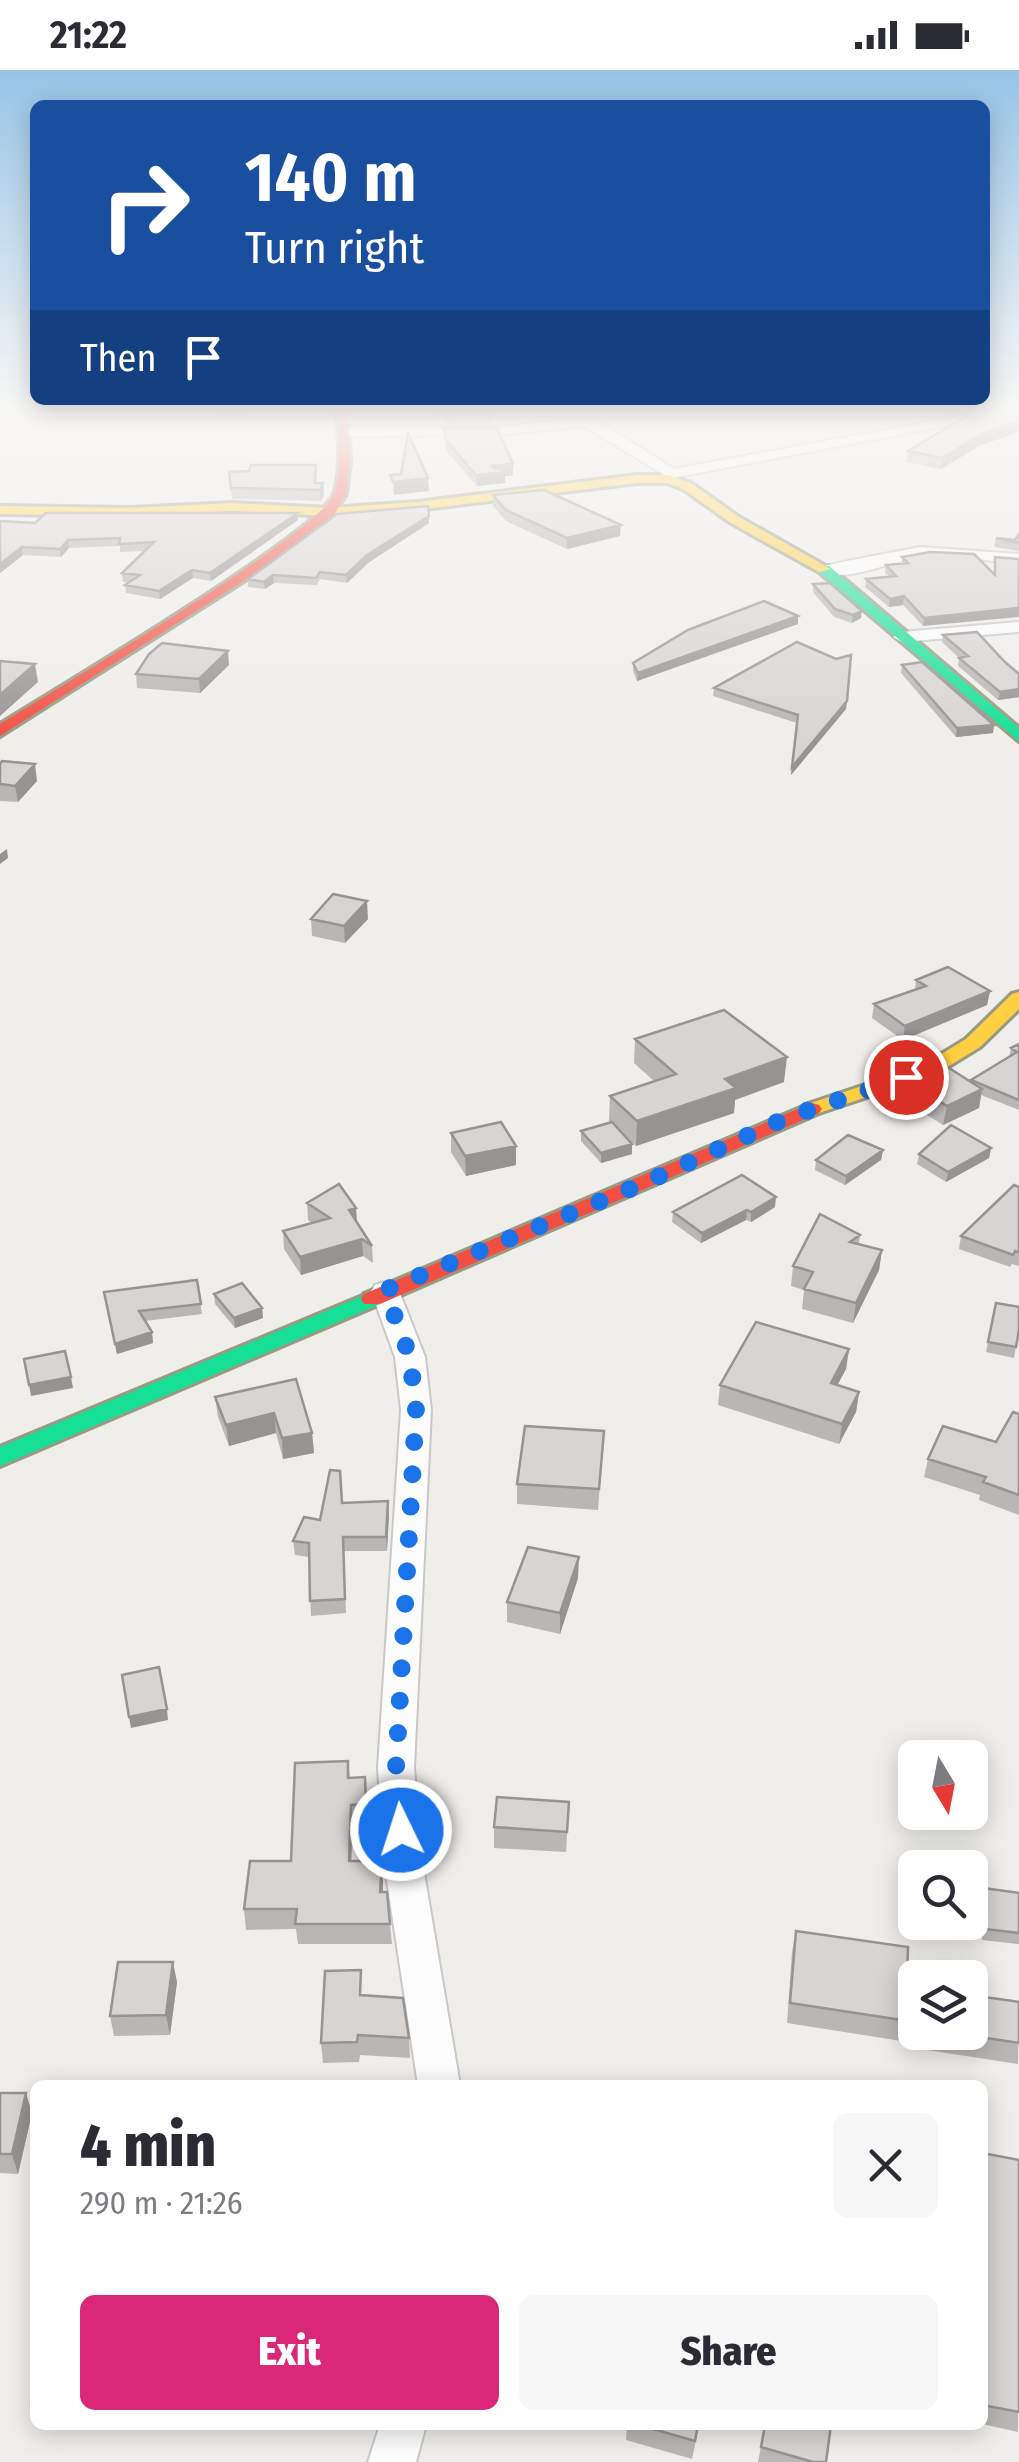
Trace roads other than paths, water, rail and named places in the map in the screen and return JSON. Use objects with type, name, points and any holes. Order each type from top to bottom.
[{"type":"street","points":[[0,731],[270,558],[317,522]]},
{"type":"street","points":[[738,522],[824,569],[1019,736]]},
{"type":"street","points":[[824,569],[920,552],[1019,559]]},
{"type":"street","points":[[902,637],[1019,627]]},
{"type":"street","points":[[0,1457],[385,1290],[642,1184],[786,1118],[930,1070],[973,1043],[1019,998]]},
{"type":"street","points":[[385,1290],[410,1357],[416,1410],[396,1768],[403,1861],[438,2080]]},
{"type":"street","points":[[392,2462],[402,2430]]}]
